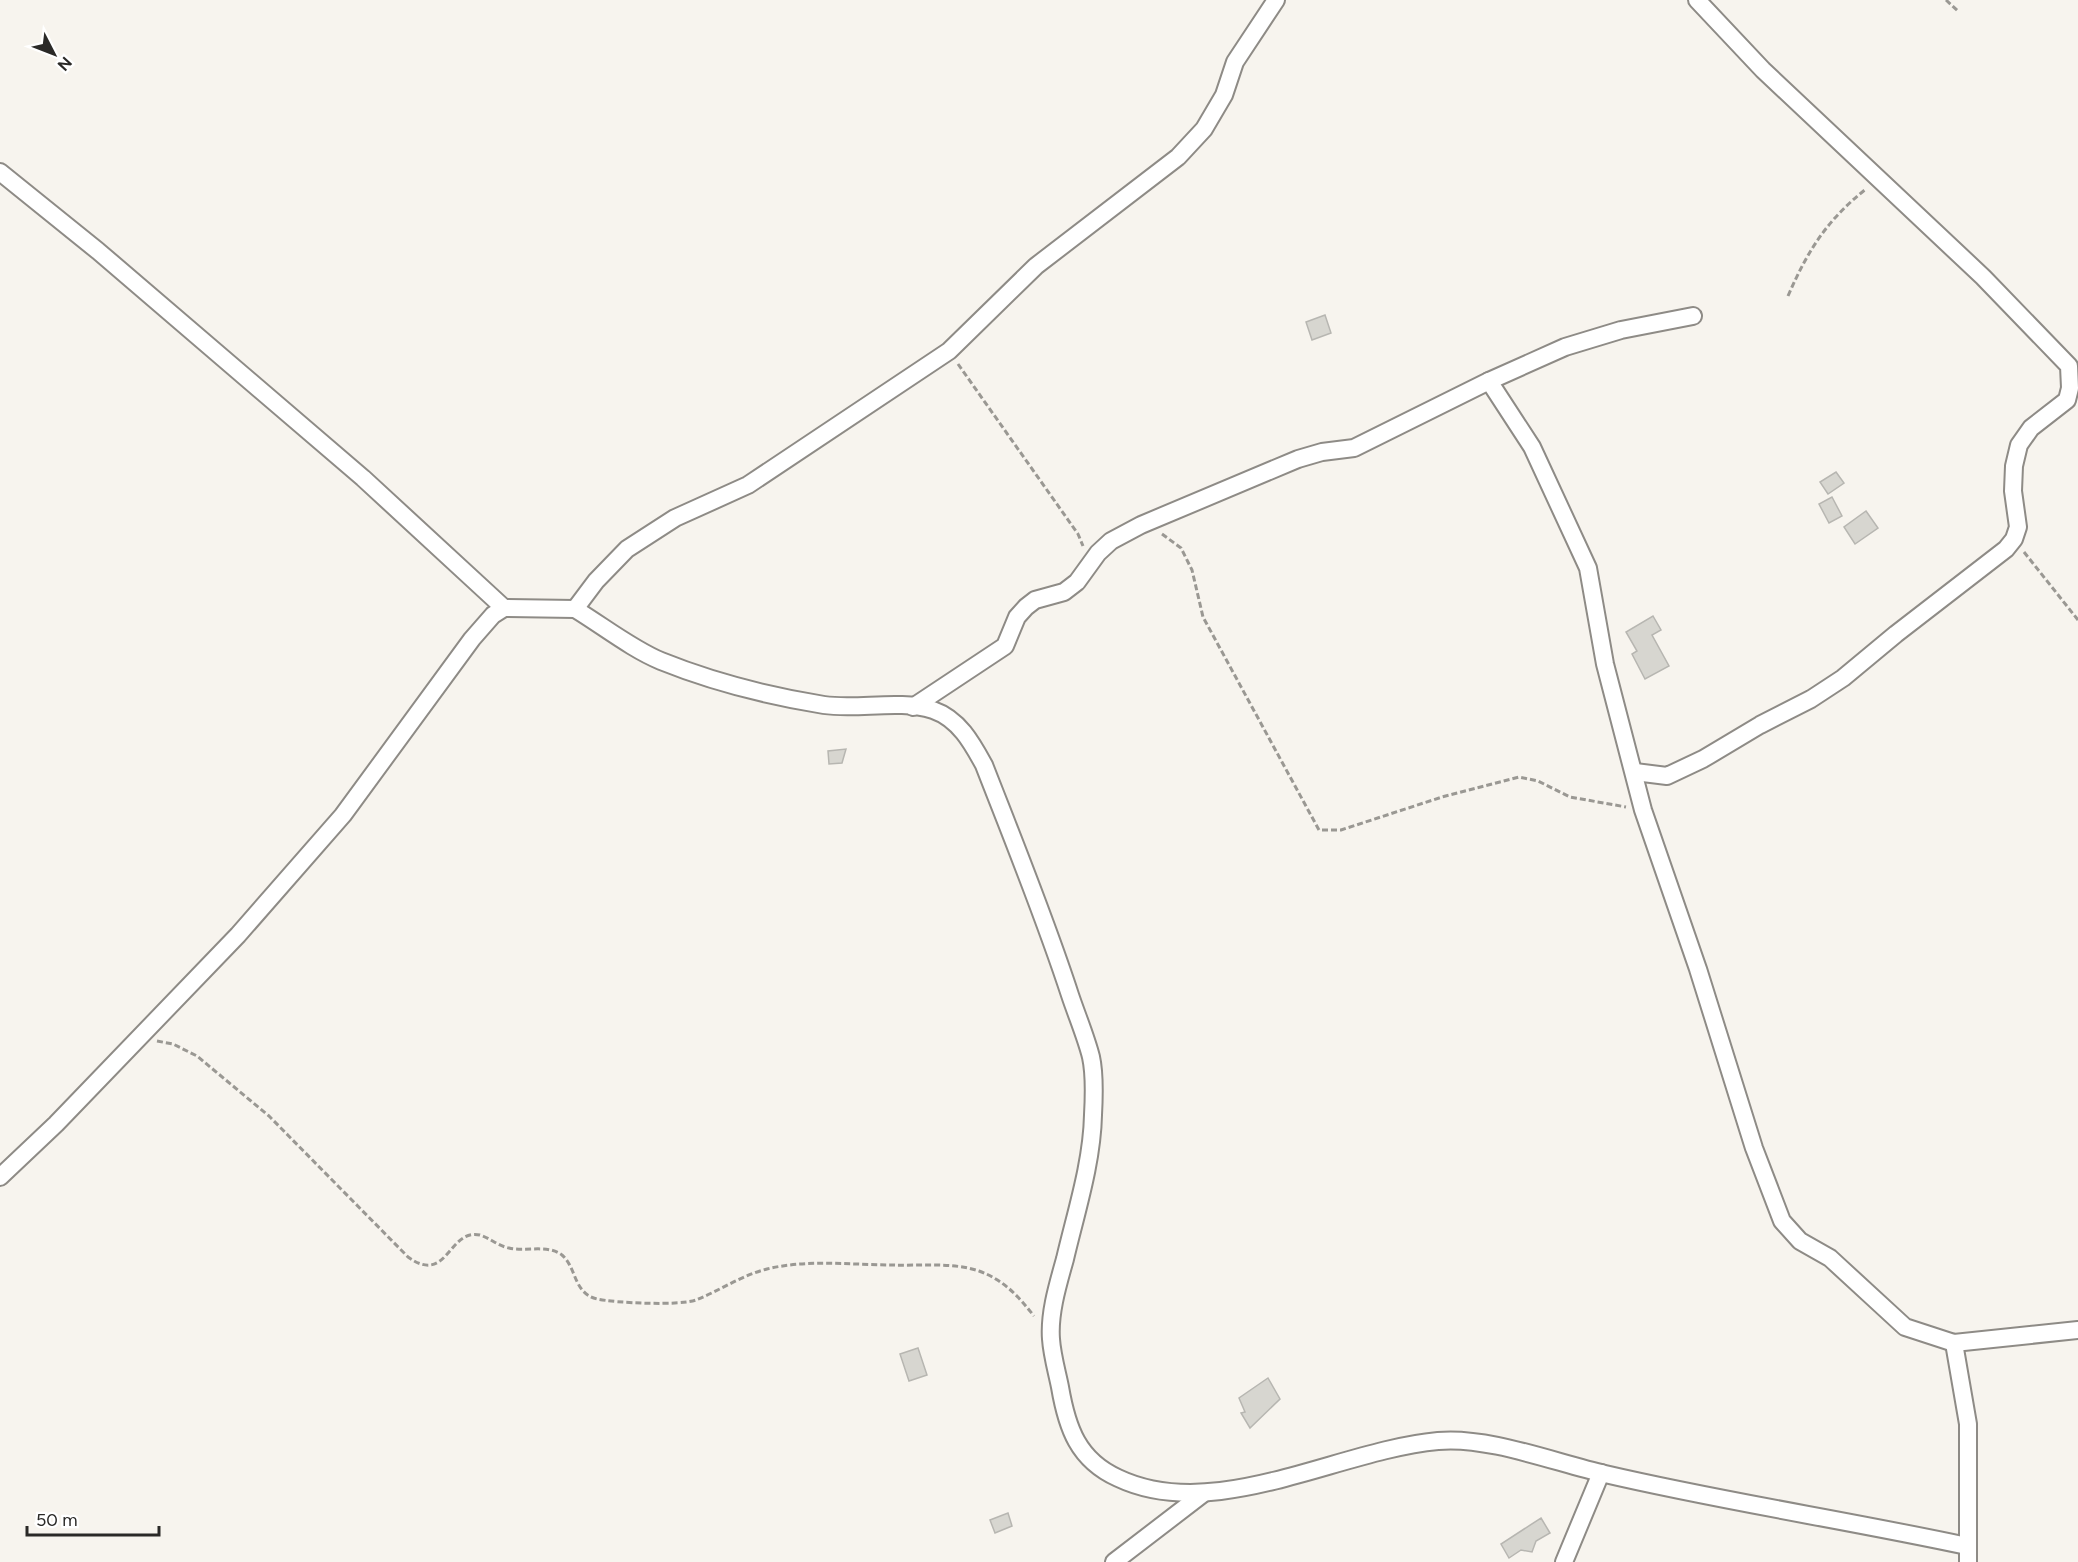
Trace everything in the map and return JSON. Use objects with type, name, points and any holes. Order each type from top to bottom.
[{"type":"street","points":[[575,609],[596,581],[627,549],[675,518],[748,485],[949,351],[1036,266],[1178,157],[1204,129],[1224,95],[1235,62],[1276,0]]},
{"type":"street","points":[[1635,772],[1667,776],[1703,759],[1760,725],[1811,699],[1843,678],[1971,577],[2014,539],[2018,527],[2013,474],[2019,445],[2031,428],[2067,400],[2070,388],[2069,366],[1983,277],[1763,70],[1697,0]]},
{"type":"street","points":[[0,172],[99,251],[363,478],[504,608]]},
{"type":"street","points":[[913,707],[1005,646],[1017,617],[1026,607],[1035,600],[1064,592],[1077,582],[1098,553],[1111,541],[1141,525],[1298,459],[1322,452],[1354,448],[1489,381],[1565,347],[1621,330],[1693,316]]},
{"type":"street","points":[[1489,381],[1532,447],[1588,568],[1605,664],[1635,772],[1643,810],[1698,969],[1754,1148],[1782,1221],[1800,1241],[1830,1258],[1905,1327],[1954,1342],[2078,1330]]},
{"type":"street","points":[[0,1177],[56,1124],[238,935],[344,815],[472,639],[493,615],[504,608],[575,609],[660,660],[752,692],[827,705],[913,707],[934,710],[956,724],[970,738],[984,765],[1056,951],[1092,1060],[1093,1117],[1085,1178],[1055,1298],[1050,1337],[1066,1420],[1077,1446],[1090,1460],[1122,1480],[1189,1493],[1204,1493],[1255,1484],[1346,1460],[1439,1440],[1484,1445],[1531,1454],[1601,1473],[1967,1554],[1970,1475],[1968,1424],[1954,1342]]},
{"type":"street","points":[[1564,1562],[1601,1473]]},
{"type":"street","points":[[1114,1562],[1204,1493]]},
{"type":"path","points":[[1946,0],[1959,12]]},
{"type":"path","points":[[1788,296],[1804,260],[1828,223],[1880,179]]},
{"type":"path","points":[[949,351],[1078,534],[1083,542],[1083,551]]},
{"type":"path","points":[[1141,525],[1170,538],[1181,548],[1192,570],[1203,617],[1319,830],[1341,830],[1442,797],[1519,777],[1538,781],[1570,796],[1643,810]]},
{"type":"path","points":[[2014,539],[2078,620]]},
{"type":"path","points":[[138,1038],[173,1044],[197,1056],[247,1101],[269,1116],[408,1257],[420,1266],[430,1267],[436,1264],[465,1238],[479,1235],[510,1248],[553,1250],[568,1261],[576,1284],[596,1299],[677,1304],[693,1301],[766,1269],[838,1262],[942,1265],[977,1270],[1002,1282],[1016,1293],[1050,1337]]},
{"type":"building","points":[[1325,315],[1331,333],[1312,340],[1306,322]]},
{"type":"building","points":[[1836,472],[1844,483],[1828,494],[1820,482]]},
{"type":"building","points":[[1832,497],[1842,516],[1829,523],[1819,504]]},
{"type":"building","points":[[1866,511],[1878,528],[1855,544],[1844,527]]},
{"type":"building","points":[[1653,616],[1661,630],[1652,635],[1669,666],[1645,679],[1632,654],[1637,651],[1626,632]]},
{"type":"building","points":[[846,749],[842,763],[829,764],[828,751]]},
{"type":"building","points":[[918,1348],[927,1375],[909,1381],[900,1354]]},
{"type":"building","points":[[1268,1378],[1280,1399],[1250,1428],[1241,1413],[1245,1412],[1239,1398]]},
{"type":"building","points":[[1008,1513],[1012,1526],[995,1533],[990,1520]]},
{"type":"building","points":[[1541,1518],[1550,1533],[1536,1541],[1532,1552],[1521,1550],[1509,1558],[1501,1544]]}]
